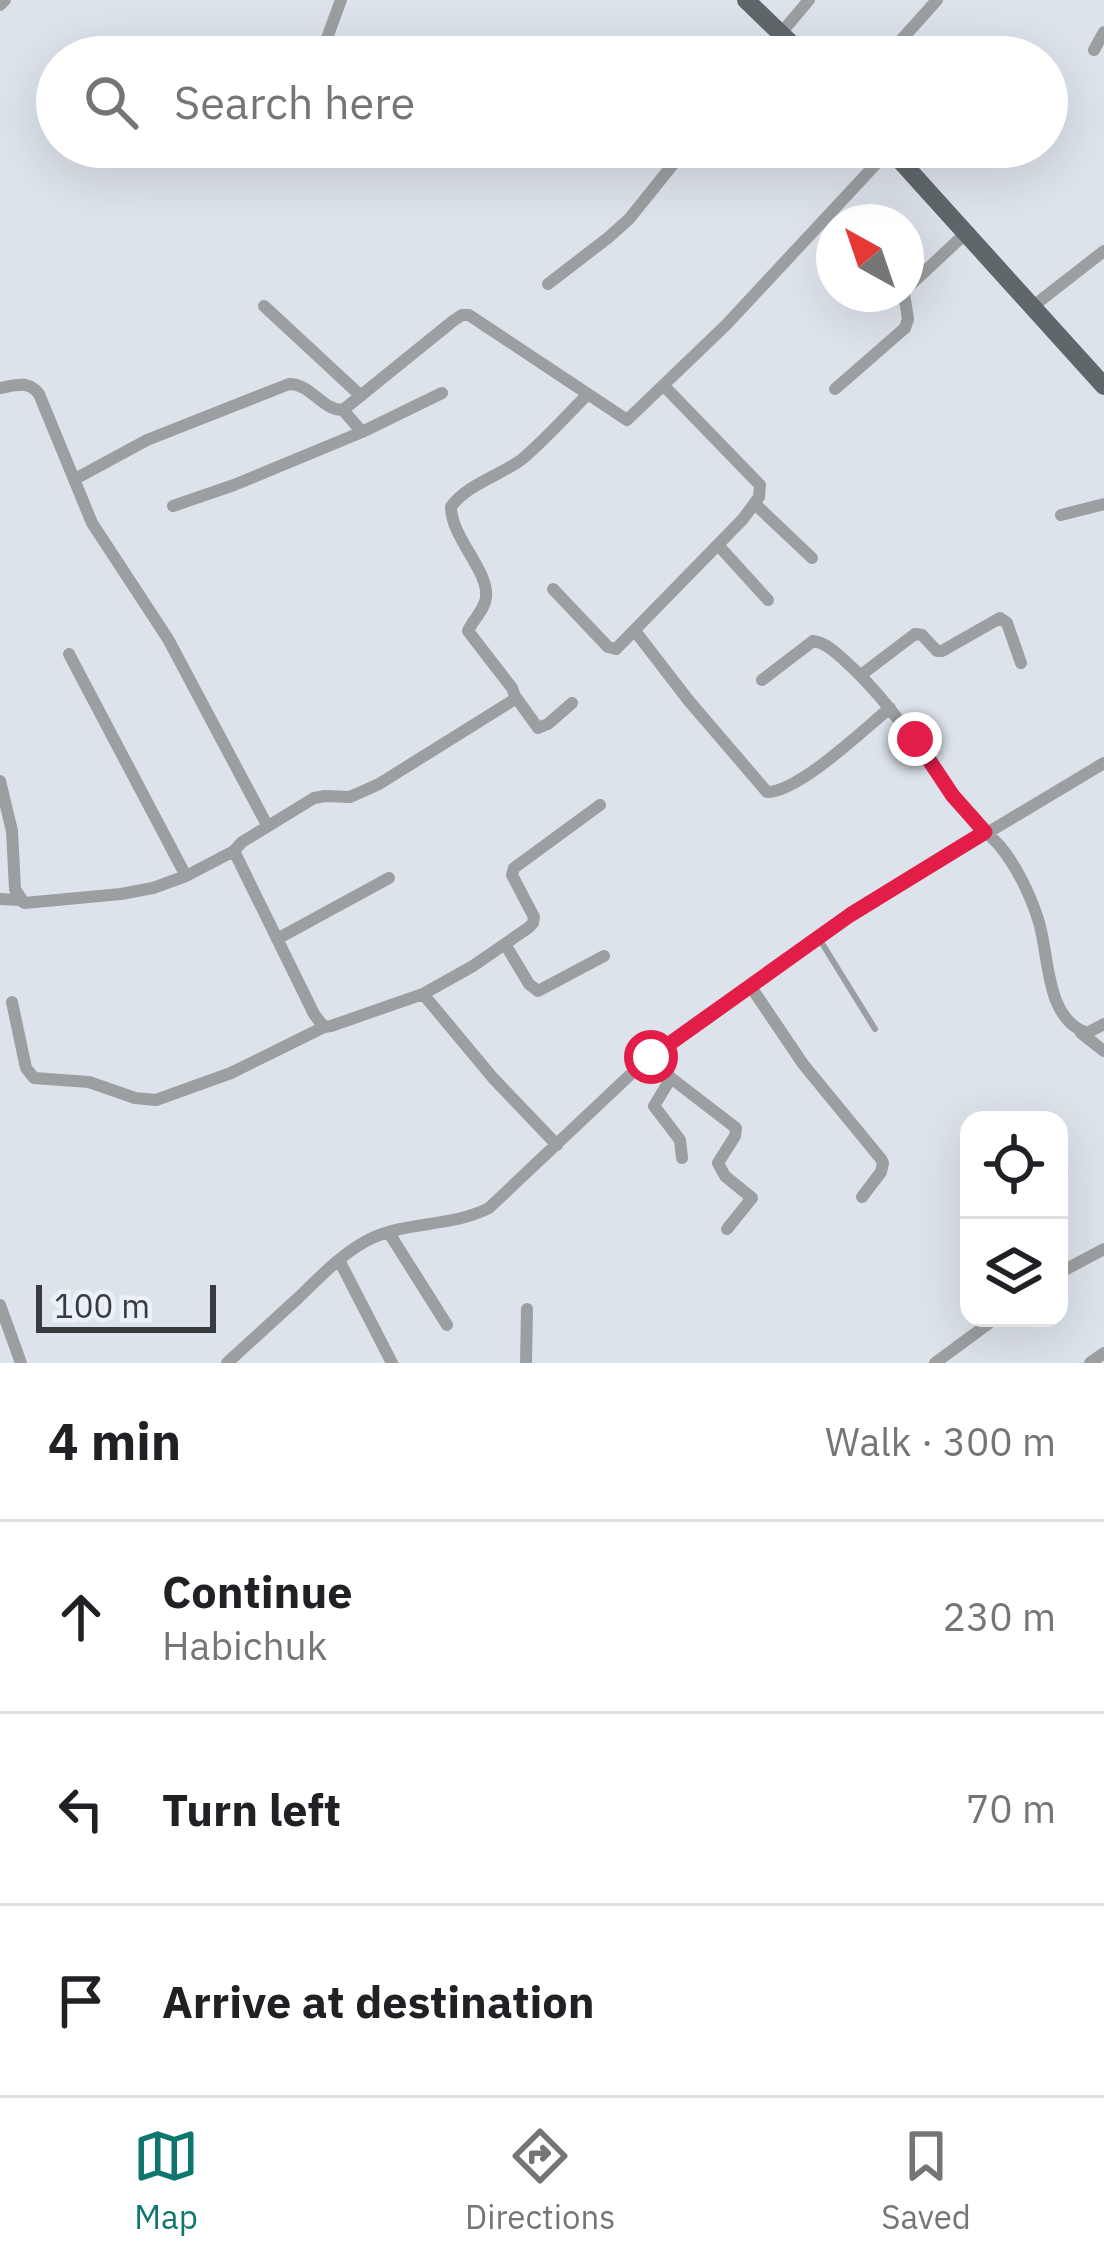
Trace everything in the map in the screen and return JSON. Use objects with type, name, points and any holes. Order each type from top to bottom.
[{"type":"main road","points":[[746,0],[784,36]]},
{"type":"main road","points":[[907,168],[1104,386]]},
{"type":"street","points":[[328,36],[340,0]]},
{"type":"street","points":[[778,36],[809,0]]},
{"type":"street","points":[[905,36],[937,0]]},
{"type":"street","points":[[1094,50],[1104,32]]},
{"type":"street","points":[[548,284],[629,219],[670,168]]},
{"type":"street","points":[[344,410],[462,315],[469,315],[627,420],[743,308],[871,168]]},
{"type":"street","points":[[924,273],[966,233]]},
{"type":"street","points":[[1032,307],[1104,250]]},
{"type":"street","points":[[264,306],[361,396]]},
{"type":"street","points":[[835,388],[905,328],[907,312]]},
{"type":"street","points":[[0,388],[24,384],[34,389],[92,523],[168,639],[267,825]]},
{"type":"street","points":[[75,479],[147,440],[289,384],[304,387],[330,408],[344,410],[362,432]]},
{"type":"street","points":[[553,589],[608,647],[616,649],[755,504],[760,485],[665,387]]},
{"type":"street","points":[[173,506],[362,432],[442,393]]},
{"type":"street","points":[[572,703],[538,728],[470,635],[470,625],[487,592],[453,523],[451,507],[460,495],[519,461],[589,394]]},
{"type":"street","points":[[755,504],[812,558]]},
{"type":"street","points":[[1061,515],[1104,504]]},
{"type":"street","points":[[718,544],[768,600]]},
{"type":"street","points":[[861,675],[915,634],[941,651],[1000,618],[1006,622],[1021,663]]},
{"type":"street","points":[[635,631],[767,791],[777,792],[803,778],[890,708]]},
{"type":"street","points":[[762,680],[813,640],[825,644],[861,675],[915,739],[953,796],[1007,856],[1042,932],[1054,997],[1064,1015],[1104,1051]]},
{"type":"street","points":[[69,655],[186,876]]},
{"type":"street","points":[[0,899],[30,904],[168,884],[234,851],[314,798],[350,797],[380,784],[515,696]]},
{"type":"street","points":[[227,1363],[339,1260],[373,1238],[489,1208],[651,1057],[860,908],[1104,763]]},
{"type":"street","points":[[0,782],[12,831],[15,889],[20,900]]},
{"type":"street","points":[[12,1003],[26,1068],[34,1078],[89,1082],[156,1100],[231,1073],[323,1027],[423,994],[506,944],[533,923],[532,911],[512,875],[514,868],[600,805]]},
{"type":"street","points":[[234,851],[323,1027]]},
{"type":"street","points":[[277,940],[388,878]]},
{"type":"street","points":[[506,944],[538,992],[604,956]]},
{"type":"street","points":[[751,987],[794,1052],[881,1159],[881,1172],[862,1197]]},
{"type":"street","points":[[423,994],[557,1145]]},
{"type":"street","points":[[1080,1032],[1087,1034],[1104,1024]]},
{"type":"street","points":[[651,1057],[736,1128],[718,1163],[725,1176],[752,1198],[727,1229]]},
{"type":"street","points":[[671,1078],[654,1106],[680,1140],[682,1158]]},
{"type":"street","points":[[389,1233],[447,1325]]},
{"type":"street","points":[[1068,1268],[1104,1249]]},
{"type":"street","points":[[339,1260],[392,1363]]},
{"type":"street","points":[[0,1305],[21,1363]]},
{"type":"street","points":[[526,1363],[527,1309]]},
{"type":"street","points":[[935,1363],[984,1327]]},
{"type":"street","points":[[1090,1363],[1104,1353]]},
{"type":"lane","points":[[818,938],[875,1029]]},
{"type":"route","points":[[651,1057],[850,915],[985,832],[953,796],[915,739]]}]
